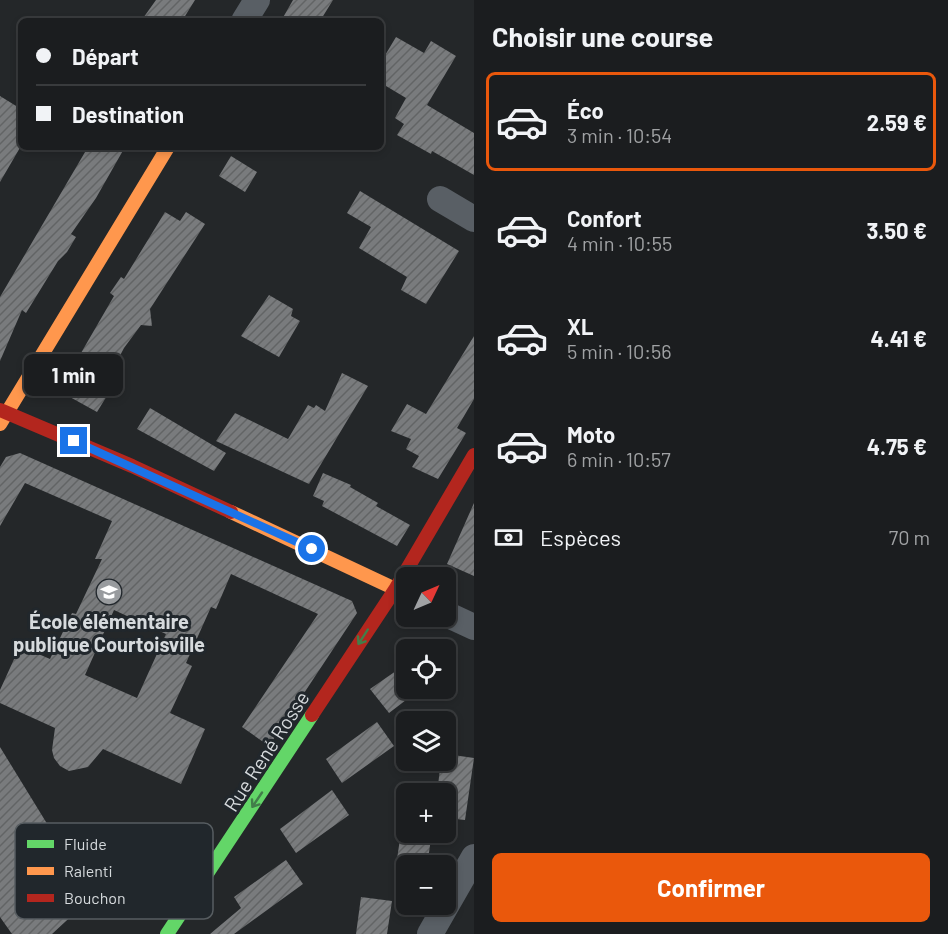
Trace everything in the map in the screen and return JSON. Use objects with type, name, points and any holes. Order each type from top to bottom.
[{"type":"street","points":[[246,18],[257,0]]},
{"type":"street","points":[[166,150],[2,416],[132,466],[396,589]]},
{"type":"street","points":[[440,199],[474,219]]},
{"type":"street","name":"Rue René Rosse","points":[[414,567],[474,455]]},
{"type":"street","name":"Rue René Rosse","points":[[213,867],[396,598]]},
{"type":"street","points":[[456,619],[474,627]]},
{"type":"street","points":[[430,934],[474,857]]},
{"type":"street","name":"Rue René Rosse","points":[[167,934],[177,919]]},
{"type":"building","points":[[156,0],[195,0],[184,18],[143,18]]},
{"type":"building","points":[[293,0],[333,0],[322,18],[283,18]]},
{"type":"building","points":[[396,37],[424,53],[431,41],[456,56],[427,105],[474,133],[474,175],[432,151],[431,154],[397,135],[404,124],[395,118],[406,98],[384,85],[384,57]]},
{"type":"building","points":[[0,96],[18,107],[19,150],[0,182]]},
{"type":"building","points":[[86,150],[123,150],[96,198],[71,234],[76,237],[67,252],[58,261],[26,313],[22,310],[0,361],[0,297]]},
{"type":"building","points":[[231,156],[257,172],[245,192],[219,176]]},
{"type":"building","points":[[360,191],[459,251],[426,304],[401,290],[407,277],[359,248],[371,227],[347,213]]},
{"type":"building","points":[[165,212],[180,221],[186,212],[205,224],[150,309],[152,326],[141,325],[124,348],[106,382],[113,386],[97,412],[59,391],[114,296],[110,293],[121,277],[124,279]]},
{"type":"building","points":[[269,295],[293,309],[291,316],[300,321],[279,357],[241,336]]},
{"type":"building","points":[[474,336],[474,399],[457,428],[466,433],[438,479],[412,467],[419,456],[406,449],[411,439],[391,431],[407,404],[426,414]]},
{"type":"building","points":[[342,373],[368,386],[309,484],[216,441],[235,413],[288,439],[308,405],[314,408],[316,405],[325,411]]},
{"type":"building","points":[[150,408],[226,453],[214,471],[137,429]]},
{"type":"building","points":[[20,453],[352,601],[357,613],[269,746],[242,727],[318,614],[231,574],[216,609],[211,607],[186,663],[192,666],[170,713],[205,729],[181,784],[103,749],[88,767],[69,771],[60,766],[54,758],[52,750],[55,728],[0,703],[0,690],[20,646],[50,659],[72,613],[76,614],[102,559],[95,559],[112,521],[25,483],[0,526],[0,467],[6,457]],"holes":[[[114,610],[166,634],[137,698],[85,675]]]},
{"type":"building","points":[[323,473],[351,485],[350,487],[378,503],[376,506],[410,525],[397,546],[322,506],[324,501],[313,496]]},
{"type":"building","points":[[474,503],[474,576],[447,564]]},
{"type":"building","points":[[396,671],[396,699],[406,700],[389,713],[370,689]]},
{"type":"building","points":[[377,722],[394,746],[342,783],[326,759]]},
{"type":"building","points":[[0,747],[47,823],[15,823],[15,919],[68,919],[52,934],[12,934],[0,917]]},
{"type":"building","points":[[456,755],[474,758],[465,820],[456,819],[456,783],[438,783],[440,771],[456,771]]},
{"type":"building","points":[[332,790],[349,815],[296,853],[280,829]]},
{"type":"building","points":[[399,843],[430,843],[429,855],[398,855]]},
{"type":"building","points":[[286,860],[303,884],[234,934],[210,934],[241,908],[234,897]]},
{"type":"building","points":[[361,897],[392,901],[387,934],[356,934]]},
{"type":"traffic: fast","points":[[213,865],[312,715]]},
{"type":"traffic: fast","points":[[167,934],[177,919]]},
{"type":"traffic: slow","points":[[0,424],[166,150]]},
{"type":"traffic: slow","points":[[231,512],[396,589]]},
{"type":"traffic: jam","points":[[0,410],[132,466],[231,512]]},
{"type":"traffic: jam","points":[[312,715],[396,588],[474,455]]},
{"type":"place","name":"École élémentaire publique Courtoisville","points":[[109,592]]},
{"type":"route","points":[[74,441],[312,549]]}]
